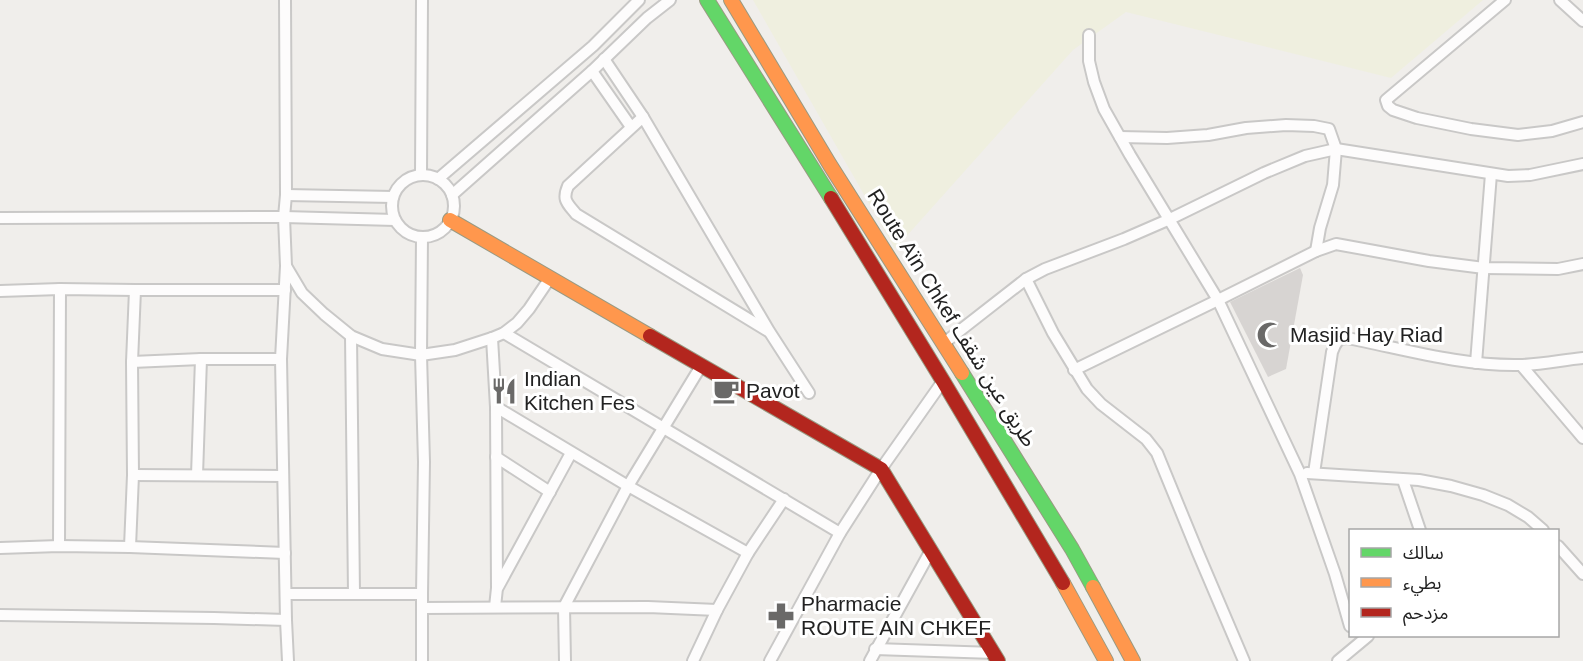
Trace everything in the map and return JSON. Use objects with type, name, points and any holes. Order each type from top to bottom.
[{"type":"main road","name":"Route Aïn Chkef طريق عين شقف","points":[[707,0],[943,381],[1055,569],[1106,661]]},
{"type":"main road","name":"Route Aïn Chkef طريق عين شقف","points":[[731,0],[830,165],[1072,549],[1133,661]]},
{"type":"main road","points":[[450,220],[881,469],[996,657]]},
{"type":"street","points":[[285,0],[286,195],[284,217],[286,266],[281,359],[288,661]]},
{"type":"street","points":[[421,175],[422,0]]},
{"type":"street","points":[[438,179],[592,46],[639,0]]},
{"type":"street","points":[[452,195],[592,71],[647,18],[670,0]]},
{"type":"street","points":[[1505,0],[1386,99],[1388,105],[1393,111],[1417,118],[1470,129],[1518,135],[1552,131],[1583,123]]},
{"type":"street","points":[[1560,0],[1583,21]]},
{"type":"street","points":[[1089,35],[1089,61],[1104,109],[1218,300],[1300,474],[1325,544],[1349,623]]},
{"type":"street","points":[[604,59],[643,117],[769,331],[809,393]]},
{"type":"street","points":[[592,71],[632,127]]},
{"type":"street","points":[[643,117],[568,186],[564,194],[566,202],[576,214],[769,331]]},
{"type":"street","points":[[1120,137],[1167,138],[1286,125],[1329,129],[1336,149],[1333,185],[1320,228],[1316,251]]},
{"type":"street","points":[[944,344],[1026,279],[1045,269],[1124,239],[1263,173],[1305,156],[1336,149],[1508,176],[1530,175],[1583,164]]},
{"type":"street","points":[[1476,363],[1491,174]]},
{"type":"street","points":[[428,175],[438,179],[452,195],[454,206],[450,220],[440,232],[429,236],[422,237],[408,233],[395,220],[392,206],[397,190],[405,180],[413,177],[428,175]]},
{"type":"street","points":[[286,195],[393,198]]},
{"type":"street","points":[[0,218],[284,217],[395,220]]},
{"type":"street","points":[[422,237],[421,356],[424,462],[422,661]]},
{"type":"street","points":[[1074,370],[1316,251],[1336,244],[1429,261],[1484,268],[1558,269],[1583,264]]},
{"type":"street","points":[[286,266],[302,293],[351,336],[382,349],[421,356],[455,350],[504,333],[523,316],[550,278]]},
{"type":"street","points":[[1026,279],[1053,333],[1087,389],[1101,404],[1146,439],[1157,453],[1244,661]]},
{"type":"street","points":[[58,546],[60,289]]},
{"type":"street","points":[[130,547],[135,290]]},
{"type":"street","points":[[0,291],[285,290]]},
{"type":"street","points":[[504,333],[840,533]]},
{"type":"street","points":[[351,336],[354,593]]},
{"type":"street","points":[[492,338],[496,407],[497,588],[495,607]]},
{"type":"street","points":[[1314,473],[1332,352],[1340,339],[1347,338],[1476,363],[1521,365],[1583,358]]},
{"type":"street","points":[[197,475],[201,359]]},
{"type":"street","points":[[132,362],[281,359]]},
{"type":"street","points":[[1521,365],[1583,438]]},
{"type":"street","points":[[565,661],[564,607],[628,486],[701,366]]},
{"type":"street","points":[[770,661],[840,533],[881,469],[943,381]]},
{"type":"street","points":[[496,407],[571,453],[748,553]]},
{"type":"street","points":[[497,588],[571,453]]},
{"type":"street","points":[[496,457],[550,492]]},
{"type":"street","points":[[1300,474],[1419,480],[1451,486],[1508,505],[1528,517],[1541,529]]},
{"type":"street","points":[[133,476],[282,476]]},
{"type":"street","points":[[1403,480],[1419,529]]},
{"type":"street","points":[[693,661],[748,553],[784,499]]},
{"type":"street","points":[[0,548],[130,547],[285,553]]},
{"type":"street","points":[[1559,548],[1583,574]]},
{"type":"street","points":[[870,661],[930,552]]},
{"type":"street","points":[[286,594],[422,594]]},
{"type":"street","points":[[422,608],[648,607],[717,610]]},
{"type":"street","points":[[0,615],[286,620]]},
{"type":"street","points":[[1338,661],[1355,641]]},
{"type":"street","points":[[875,649],[996,657]]},
{"type":"green space","points":[[753,0],[1483,0],[1391,78],[1126,12],[1073,50],[895,249]]},
{"type":"building","name":"Masjid Hay Riad","points":[[1300,268],[1303,275],[1286,369],[1268,377],[1230,302]]},
{"type":"traffic: fast","points":[[707,0],[831,198]]},
{"type":"traffic: fast","points":[[962,373],[1072,549],[1093,587]]},
{"type":"traffic: slow","points":[[731,0],[830,165],[962,373]]},
{"type":"traffic: slow","points":[[450,220],[650,336]]},
{"type":"traffic: slow","points":[[1063,583],[1106,661]]},
{"type":"traffic: slow","points":[[1093,587],[1133,661]]},
{"type":"traffic: jam","points":[[831,198],[1063,583]]},
{"type":"traffic: jam","points":[[650,336],[881,469],[998,661]]},
{"type":"place","name":"Masjid Hay Riad","points":[[1270,335]]},
{"type":"place","name":"Indian Kitchen Fes","points":[[504,391]]},
{"type":"place","name":"Pavot","points":[[726,391]]},
{"type":"place","name":"Pharmacie ROUTE AIN CHKEF","points":[[781,616]]}]
